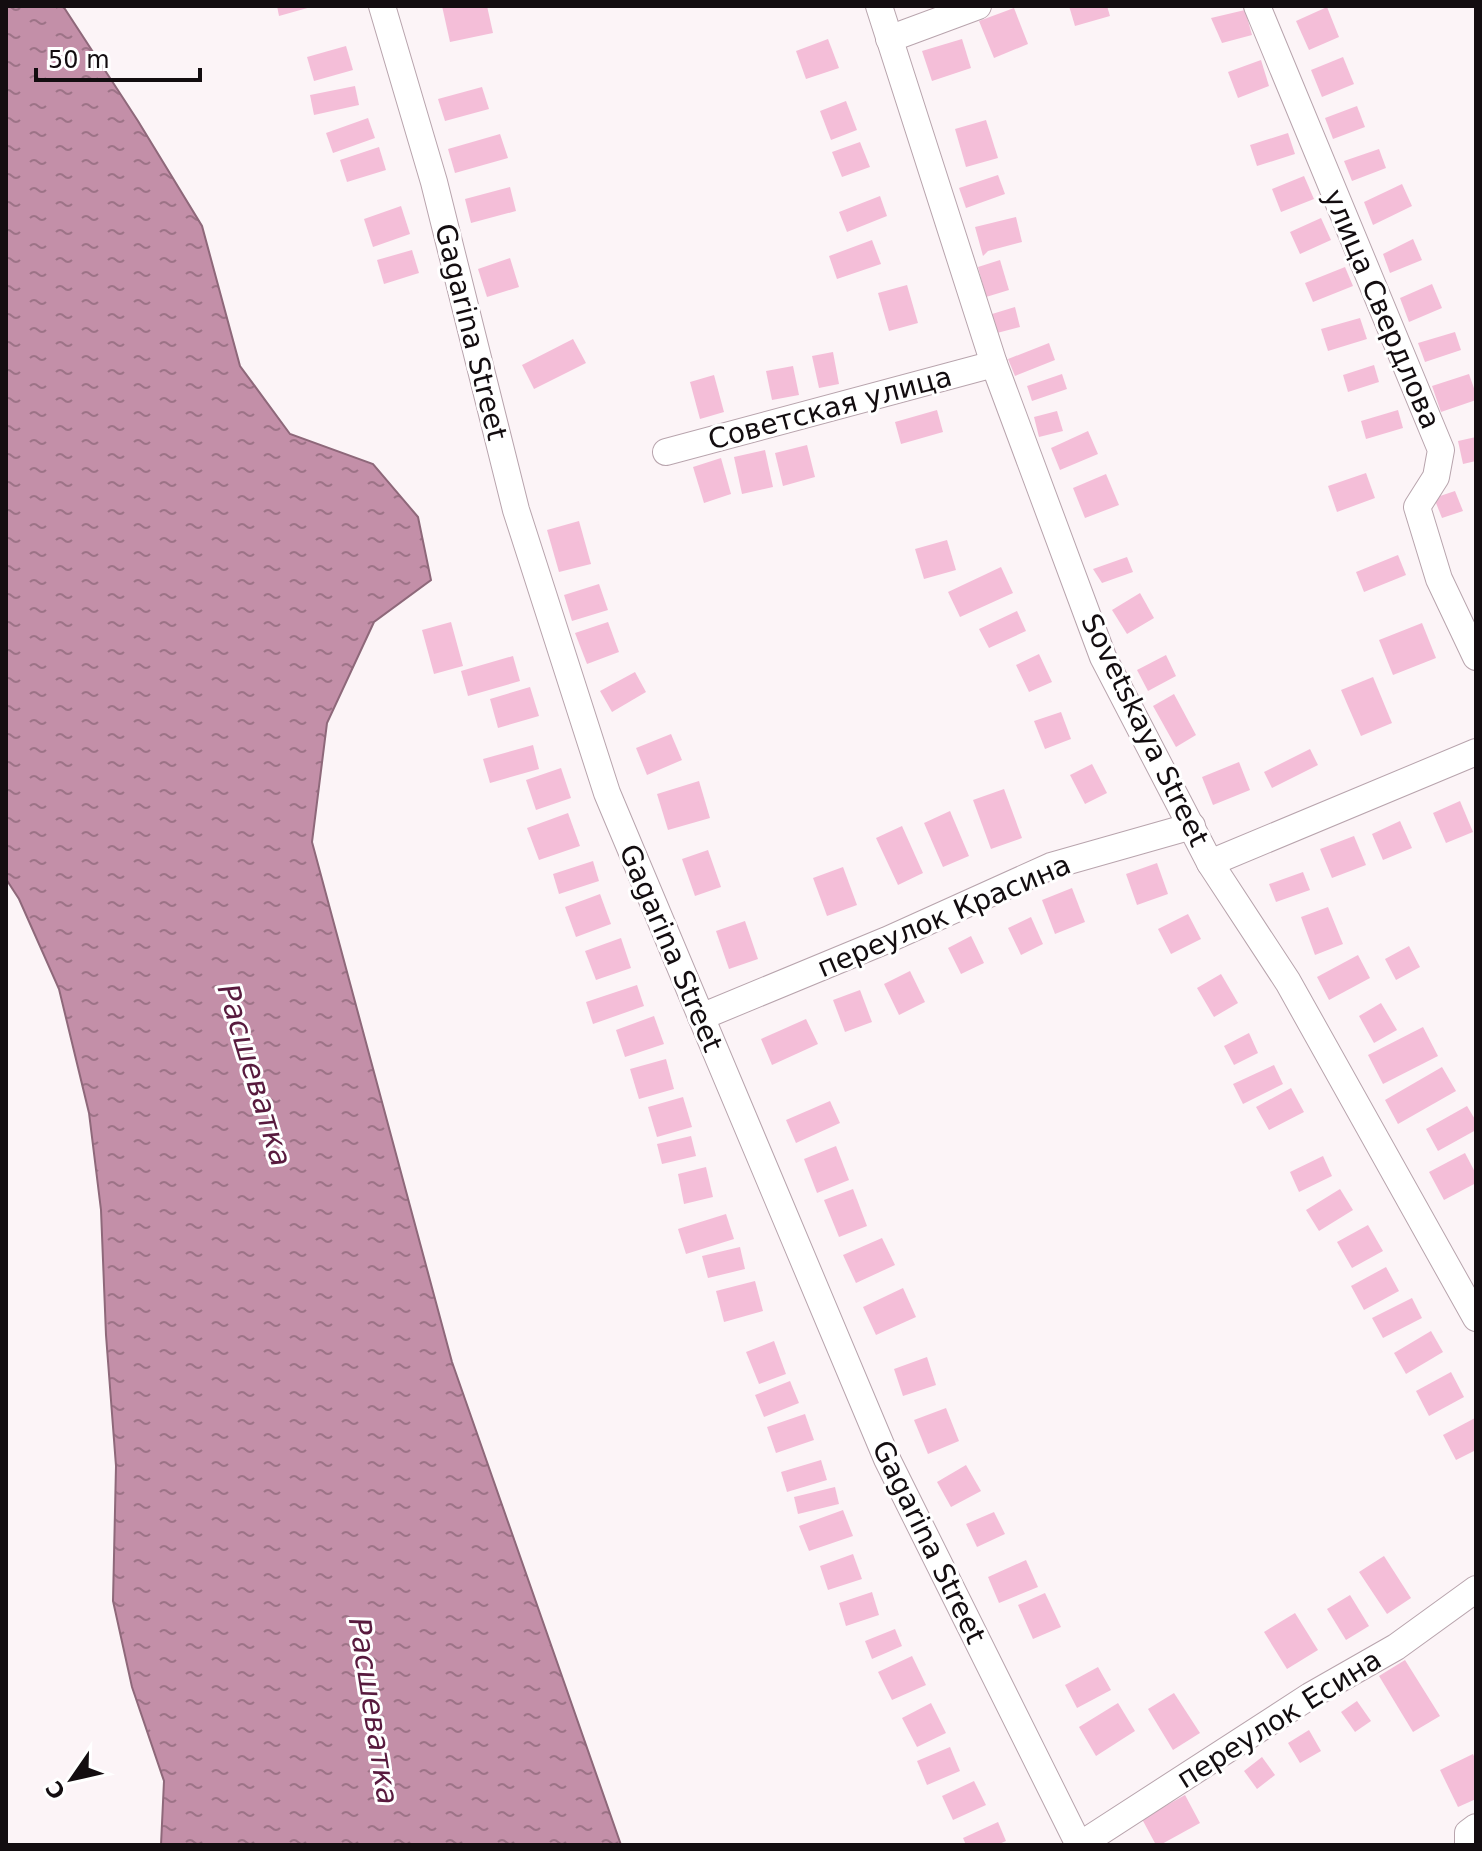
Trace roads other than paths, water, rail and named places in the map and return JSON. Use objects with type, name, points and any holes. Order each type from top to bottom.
[{"type":"street","name":"Gagarina Street","points":[[382,6],[434,182],[516,510],[607,793],[887,1459],[1079,1845]]},
{"type":"street","name":"Sovetskaya Street","points":[[879,6],[994,364],[1103,657],[1210,863],[1288,982],[1476,1318]]},
{"type":"street","points":[[889,39],[978,6]]},
{"type":"street","name":"улица Свердлова","points":[[1257,6],[1441,450],[1436,477],[1417,507],[1439,579],[1476,657]]},
{"type":"street","name":"Советская улица","points":[[666,452],[994,364]]},
{"type":"street","points":[[1210,863],[1476,752]]},
{"type":"street","name":"переулок Красина","points":[[701,1017],[887,940],[1051,866],[1192,826]]},
{"type":"street","name":"переулок Есина","points":[[1079,1845],[1310,1696],[1396,1647],[1476,1589]]},
{"type":"street","points":[[1468,1845],[1468,1833],[1476,1827]]},
{"type":"water","name":"Расшеватка","points":[[6,6],[63,6],[202,226],[240,366],[290,434],[373,464],[418,517],[431,580],[374,622],[327,723],[312,842],[452,1362],[621,1845],[161,1845],[164,1781],[132,1687],[113,1601],[116,1466],[101,1210],[89,1113],[59,989],[19,899],[6,879]]}]
